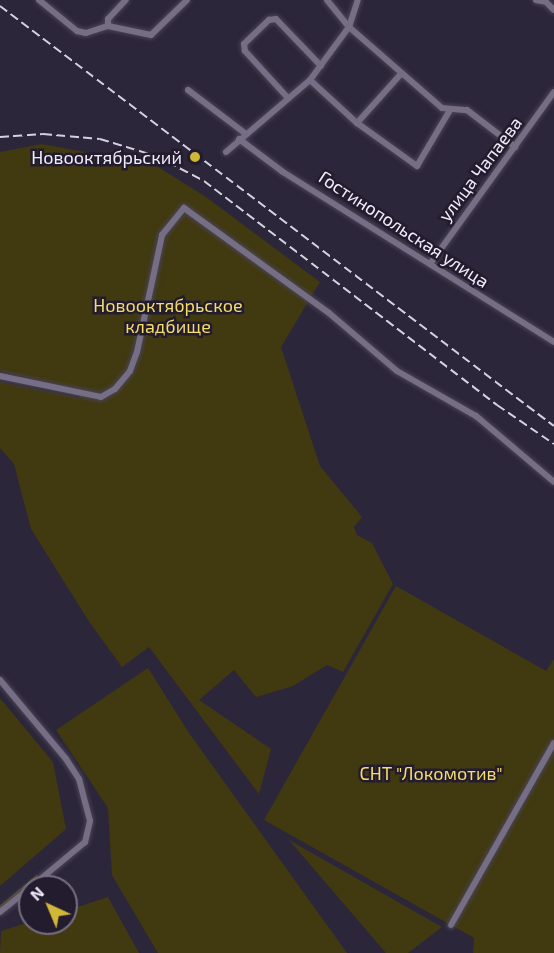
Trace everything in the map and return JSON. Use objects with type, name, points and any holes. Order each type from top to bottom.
[{"type":"street","points":[[39,0],[77,32],[86,33],[108,26],[151,35],[187,0]]},
{"type":"street","points":[[108,26],[108,19],[126,0]]},
{"type":"street","points":[[327,0],[349,27],[400,75],[441,108],[467,110],[515,147]]},
{"type":"street","points":[[226,152],[310,80],[349,27],[358,0]]},
{"type":"street","points":[[536,0],[546,2],[554,10]]},
{"type":"street","points":[[288,98],[245,51],[244,44],[269,20],[276,19],[321,66]]},
{"type":"street","points":[[357,123],[400,75]]},
{"type":"street","points":[[310,80],[357,123],[417,166],[450,110]]},
{"type":"street","points":[[188,90],[246,134]]},
{"type":"street","name":"улица Чапаева","points":[[430,264],[554,92]]},
{"type":"street","name":"Гостинопольская улица","points":[[239,139],[283,172],[554,342]]},
{"type":"street","points":[[0,376],[101,397],[115,389],[130,371],[137,352],[162,235],[184,208],[330,313],[378,357],[476,416],[554,482]]},
{"type":"street","points":[[0,680],[66,759],[79,779],[90,821],[85,842],[46,875]]},
{"type":"street","points":[[451,926],[554,743]]},
{"type":"street","points":[[0,912],[18,898]]},
{"type":"green space","name":"Новооктябрьское кладбище","points":[[42,144],[155,165],[206,197],[320,282],[281,347],[320,466],[362,517],[354,527],[357,535],[372,543],[393,584],[343,672],[327,665],[293,686],[256,697],[234,670],[199,700],[271,749],[259,794],[149,647],[122,667],[90,623],[31,529],[14,464],[0,448],[0,382],[80,398],[75,389],[0,371],[0,152]]},
{"type":"green space","name":"СНТ \"Локомотив\"","points":[[396,586],[546,671],[554,659],[554,953],[473,953],[474,938],[264,820]]},
{"type":"green space","points":[[148,668],[189,733],[347,953],[158,953],[112,875],[108,808],[56,730]]},
{"type":"green space","points":[[0,698],[53,762],[66,829],[0,886]]},
{"type":"green space","points":[[289,840],[442,927],[408,953],[386,953]]},
{"type":"green space","points":[[108,897],[139,953],[0,953],[1,931],[18,926],[18,935],[78,935],[78,907]]},
{"type":"waterway","points":[[0,907],[18,892]]},
{"type":"railway","points":[[0,6],[554,426]]},
{"type":"railway","points":[[0,137],[43,134],[100,139],[156,156],[204,181],[497,405],[554,444]]},
{"type":"place","name":"Новооктябрьский","points":[[195,157]]}]
